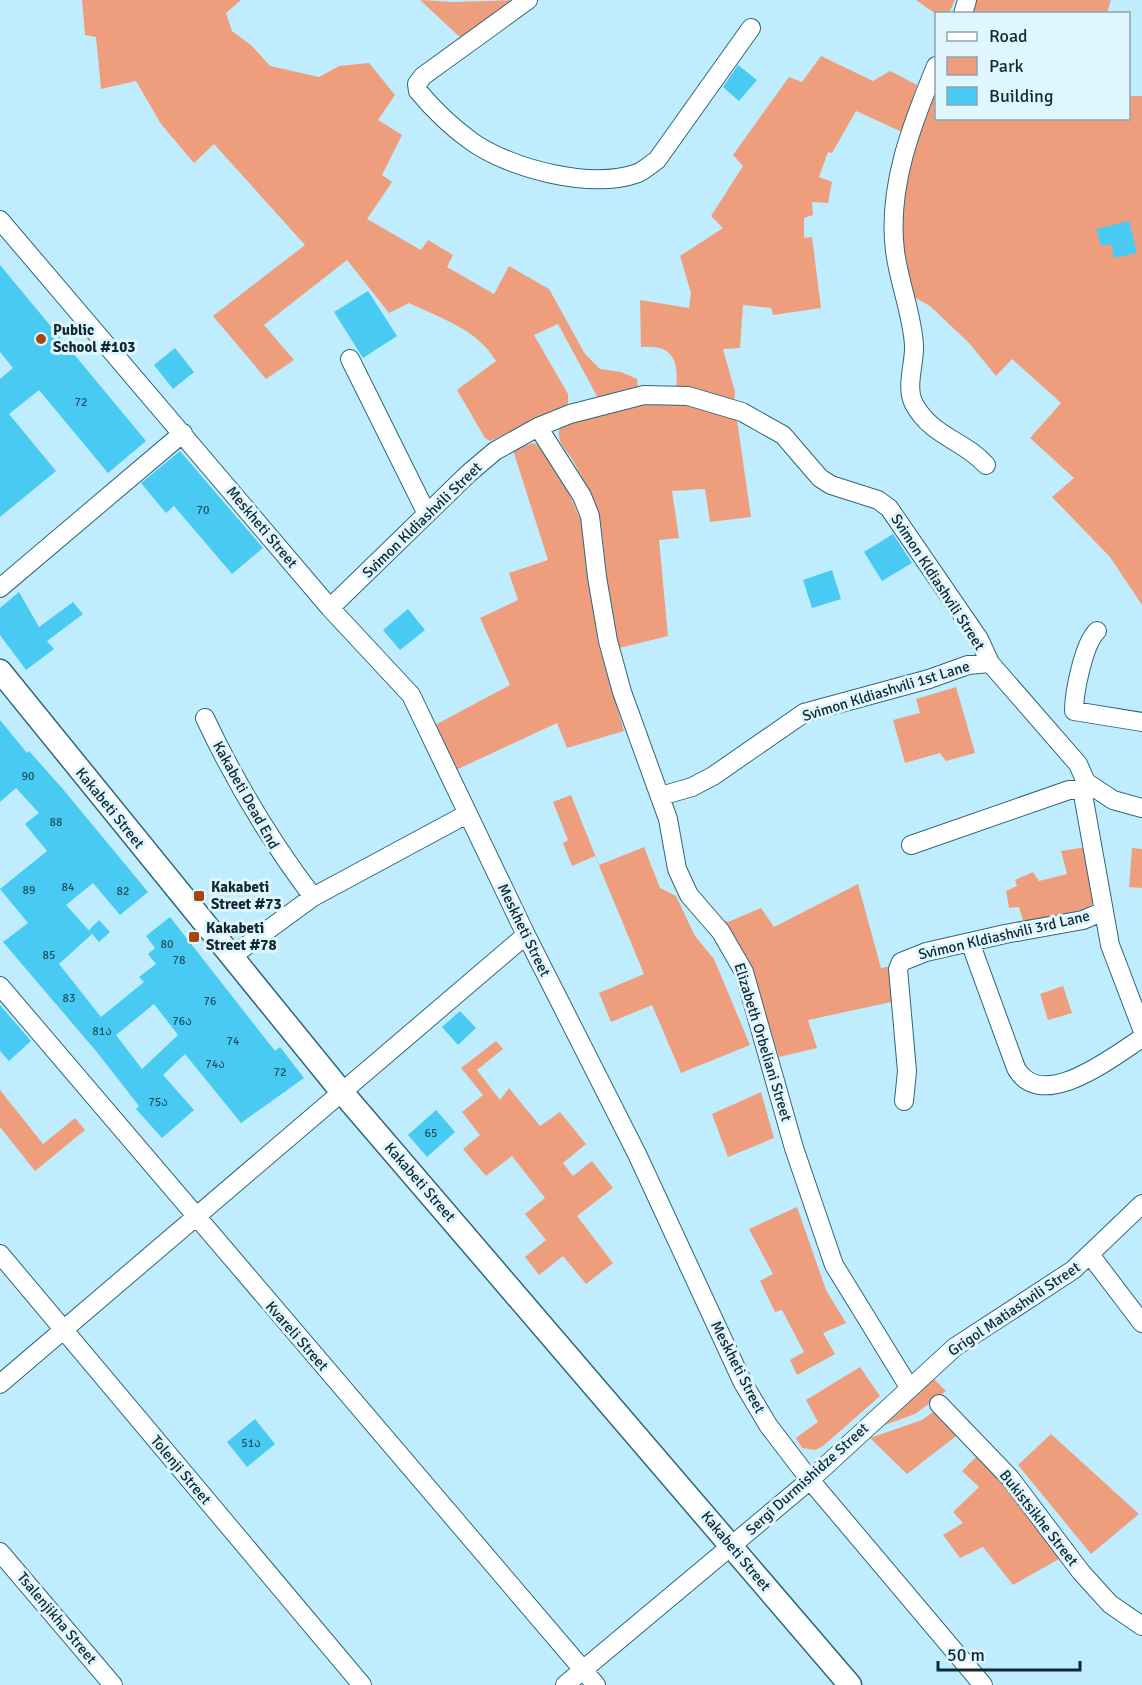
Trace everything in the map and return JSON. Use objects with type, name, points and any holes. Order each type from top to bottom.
[{"type":"street","points":[[528,0],[423,76],[417,84],[418,91],[472,141],[501,158],[545,172],[585,179],[612,179],[639,172],[657,160],[751,28]]},
{"type":"street","points":[[935,68],[915,117],[898,176],[896,201],[894,249],[911,316],[914,346],[911,391],[914,403],[936,432],[969,449],[986,465]]},
{"type":"street","name":"Meskheti Street","points":[[0,220],[330,608],[411,695],[526,935],[637,1154],[743,1383],[768,1425],[810,1480],[984,1685]]},
{"type":"street","points":[[350,359],[427,514]]},
{"type":"street","name":"Svimon Kldiashvili Street","points":[[330,608],[468,473],[495,451],[538,427],[570,414],[644,395],[663,393],[688,396],[742,412],[783,435],[820,478],[831,485],[878,500],[889,508],[979,639],[990,663],[1078,764],[1085,786],[1110,945],[1142,1029]]},
{"type":"street","name":"Elizabeth Orbeliani Street","points":[[538,427],[582,496],[590,516],[598,586],[608,641],[622,692],[661,796],[681,878],[690,895],[734,951],[744,972],[794,1148],[834,1265],[909,1386]]},
{"type":"street","points":[[0,588],[183,433]]},
{"type":"street","points":[[1097,631],[1092,638],[1080,676],[1074,711],[1142,722]]},
{"type":"street","name":"Svimon Kldiashvili 1st Lane","points":[[661,796],[692,787],[713,776],[804,713],[901,688],[968,665],[990,663]]},
{"type":"street","name":"Kakabeti Street","points":[[0,671],[341,1091],[850,1685]]},
{"type":"street","name":"Kakabeti Dead End","points":[[205,718],[252,810],[275,847],[314,897]]},
{"type":"street","points":[[911,845],[1085,786],[1113,800],[1142,808]]},
{"type":"street","points":[[231,957],[314,897],[467,813]]},
{"type":"street","name":"Svimon Kldiashvili 3rd Lane","points":[[904,1101],[907,1071],[898,969],[901,962],[908,957],[970,942],[1083,920],[1104,911]]},
{"type":"street","points":[[0,1384],[194,1216],[526,935]]},
{"type":"street","points":[[970,942],[1016,1068],[1021,1077],[1029,1082],[1058,1085],[1072,1082],[1142,1038]]},
{"type":"street","name":"Kvareli Street","points":[[0,986],[596,1685]]},
{"type":"street","name":"Grigol Matiashvili Street","points":[[909,1386],[955,1347],[1091,1256],[1142,1204]]},
{"type":"street","name":"Tolenji Street","points":[[0,1254],[362,1685]]},
{"type":"street","points":[[1091,1256],[1142,1323]]},
{"type":"street","name":"Sergi Durmishidze Street","points":[[566,1685],[810,1480],[909,1386]]},
{"type":"street","name":"Bukistsikhe Street","points":[[939,1404],[1010,1478],[1081,1572],[1110,1604],[1142,1626]]},
{"type":"street","name":"Tsalenjikha Street","points":[[0,1552],[113,1685]]},
{"type":"green space","points":[[82,0],[241,0],[226,13],[232,31],[251,45],[270,66],[319,77],[339,66],[369,63],[395,95],[378,120],[402,135],[382,175],[392,182],[367,219],[421,250],[428,240],[453,255],[447,267],[494,294],[509,266],[549,289],[585,354],[600,369],[621,372],[637,379],[638,388],[598,398],[558,324],[534,335],[568,394],[568,403],[564,409],[490,441],[485,438],[457,390],[496,361],[488,350],[458,326],[409,303],[389,313],[347,260],[264,325],[294,360],[266,379],[213,316],[305,245],[214,144],[194,163],[161,124],[136,81],[101,89],[96,37],[85,35]]},
{"type":"green space","points":[[420,0],[454,2],[518,0],[463,40]]},
{"type":"green space","points":[[916,0],[955,0],[949,12],[935,13]]},
{"type":"green space","points":[[974,0],[1111,0],[1107,12],[970,12]]},
{"type":"green space","points":[[821,56],[873,81],[890,71],[917,85],[902,132],[856,111],[832,153],[828,152],[819,177],[832,182],[828,203],[812,202],[813,215],[804,218],[804,238],[812,237],[821,308],[773,315],[771,308],[743,305],[740,348],[723,349],[735,392],[734,406],[676,390],[676,371],[672,356],[661,348],[641,347],[640,300],[689,308],[691,293],[680,256],[723,228],[711,216],[743,166],[733,155],[789,77],[802,82]]},
{"type":"green space","points":[[935,88],[935,120],[1130,120],[1130,96],[1142,96],[1142,605],[1110,557],[1052,497],[1074,478],[1030,438],[1061,403],[1012,359],[996,376],[969,343],[930,306],[912,296],[903,266],[901,185]]},
{"type":"green space","points":[[674,400],[737,420],[751,517],[710,522],[705,489],[672,491],[679,538],[659,540],[668,636],[619,648],[610,603],[600,518],[573,460],[562,445],[559,430],[562,423],[658,401]]},
{"type":"green space","points":[[533,443],[541,446],[567,489],[582,523],[598,643],[624,731],[567,748],[557,723],[456,770],[433,726],[510,685],[480,618],[518,600],[509,573],[548,560],[513,450]]},
{"type":"green space","points":[[956,687],[975,753],[946,761],[940,753],[905,763],[893,720],[920,713],[916,699]]},
{"type":"green space","points":[[571,795],[599,865],[644,847],[660,888],[676,896],[695,936],[714,959],[750,1045],[681,1073],[652,1005],[611,1022],[599,993],[644,974],[595,856],[572,866],[563,843],[568,840],[553,802]]},
{"type":"green space","points":[[1086,847],[1094,902],[1086,910],[1025,927],[1019,907],[1009,908],[1006,891],[1017,886],[1015,880],[1033,872],[1039,881],[1067,874],[1061,851]]},
{"type":"green space","points":[[1132,848],[1142,849],[1142,888],[1129,887]]},
{"type":"green space","points":[[858,884],[881,968],[892,966],[896,1001],[808,1020],[817,1048],[779,1057],[750,969],[724,920],[728,922],[761,908],[774,927]]},
{"type":"green space","points":[[1063,986],[1072,1013],[1048,1020],[1040,994]]},
{"type":"green space","points":[[496,1041],[503,1049],[477,1070],[500,1100],[509,1088],[540,1126],[560,1112],[586,1144],[563,1163],[573,1176],[592,1161],[613,1188],[577,1216],[613,1263],[586,1284],[563,1256],[539,1275],[525,1257],[546,1240],[525,1214],[545,1198],[512,1156],[486,1176],[463,1149],[480,1135],[462,1112],[483,1095],[461,1068]]},
{"type":"green space","points":[[0,1090],[43,1144],[75,1118],[85,1130],[35,1171],[0,1127]]},
{"type":"green space","points":[[761,1092],[774,1138],[728,1157],[712,1114]]},
{"type":"green space","points":[[797,1207],[826,1290],[846,1323],[823,1333],[835,1354],[797,1375],[790,1360],[804,1352],[782,1310],[775,1312],[760,1281],[773,1274],[749,1229]]},
{"type":"green space","points":[[860,1367],[880,1396],[823,1446],[815,1450],[802,1448],[796,1438],[818,1422],[806,1400]]},
{"type":"green space","points":[[934,1379],[946,1391],[915,1414],[874,1429]]},
{"type":"green space","points":[[937,1409],[960,1433],[907,1474],[870,1438],[922,1420]]},
{"type":"green space","points":[[1051,1434],[1139,1514],[1091,1554],[1018,1465]]},
{"type":"green space","points":[[980,1453],[1015,1495],[1059,1559],[1013,1585],[983,1547],[960,1558],[943,1535],[963,1523],[953,1512],[979,1487],[962,1471]]},
{"type":"building","points":[[738,65],[757,80],[739,101],[723,87]]},
{"type":"building","points":[[1129,221],[1137,253],[1114,258],[1111,244],[1101,246],[1096,229]]},
{"type":"building","points":[[0,265],[146,441],[108,473],[39,390],[9,414],[56,471],[0,517],[0,379],[13,368],[0,352]]},
{"type":"building","points":[[368,291],[397,336],[363,358],[334,312]]},
{"type":"building","points":[[175,348],[194,372],[173,389],[154,365]]},
{"type":"building","points":[[180,451],[263,548],[232,574],[174,506],[166,513],[141,483]]},
{"type":"building","points":[[893,534],[912,563],[882,581],[864,552]]},
{"type":"building","points":[[832,570],[841,599],[812,608],[803,580]]},
{"type":"building","points":[[19,592],[39,627],[73,602],[83,614],[47,641],[54,649],[26,670],[0,635],[0,608]]},
{"type":"building","points":[[408,609],[425,630],[400,650],[383,630]]},
{"type":"building","points":[[0,720],[27,753],[29,751],[62,788],[148,892],[120,915],[93,883],[66,905],[92,934],[59,964],[101,1017],[144,982],[139,977],[156,964],[148,954],[155,948],[146,936],[170,917],[275,1051],[280,1047],[304,1078],[241,1123],[185,1054],[163,1075],[194,1110],[162,1138],[136,1109],[139,1106],[96,1051],[3,942],[28,923],[0,889],[47,851],[25,824],[39,813],[16,788],[0,802]],"holes":[[[154,1004],[178,1035],[142,1069],[116,1035]]]},
{"type":"building","points":[[99,920],[110,932],[99,942],[89,930]]},
{"type":"building","points":[[0,1005],[31,1041],[9,1061],[0,1051]]},
{"type":"building","points":[[460,1011],[476,1028],[458,1045],[442,1027]]},
{"type":"building","points":[[436,1110],[455,1132],[427,1157],[408,1135]]},
{"type":"building","points":[[255,1419],[275,1444],[247,1467],[227,1442]]},
{"type":"place","name":"Public School #103","points":[[41,339]]},
{"type":"place","name":"Kakabeti Street #73","points":[[199,896]]},
{"type":"place","name":"Kakabeti Street #78","points":[[194,937]]}]
